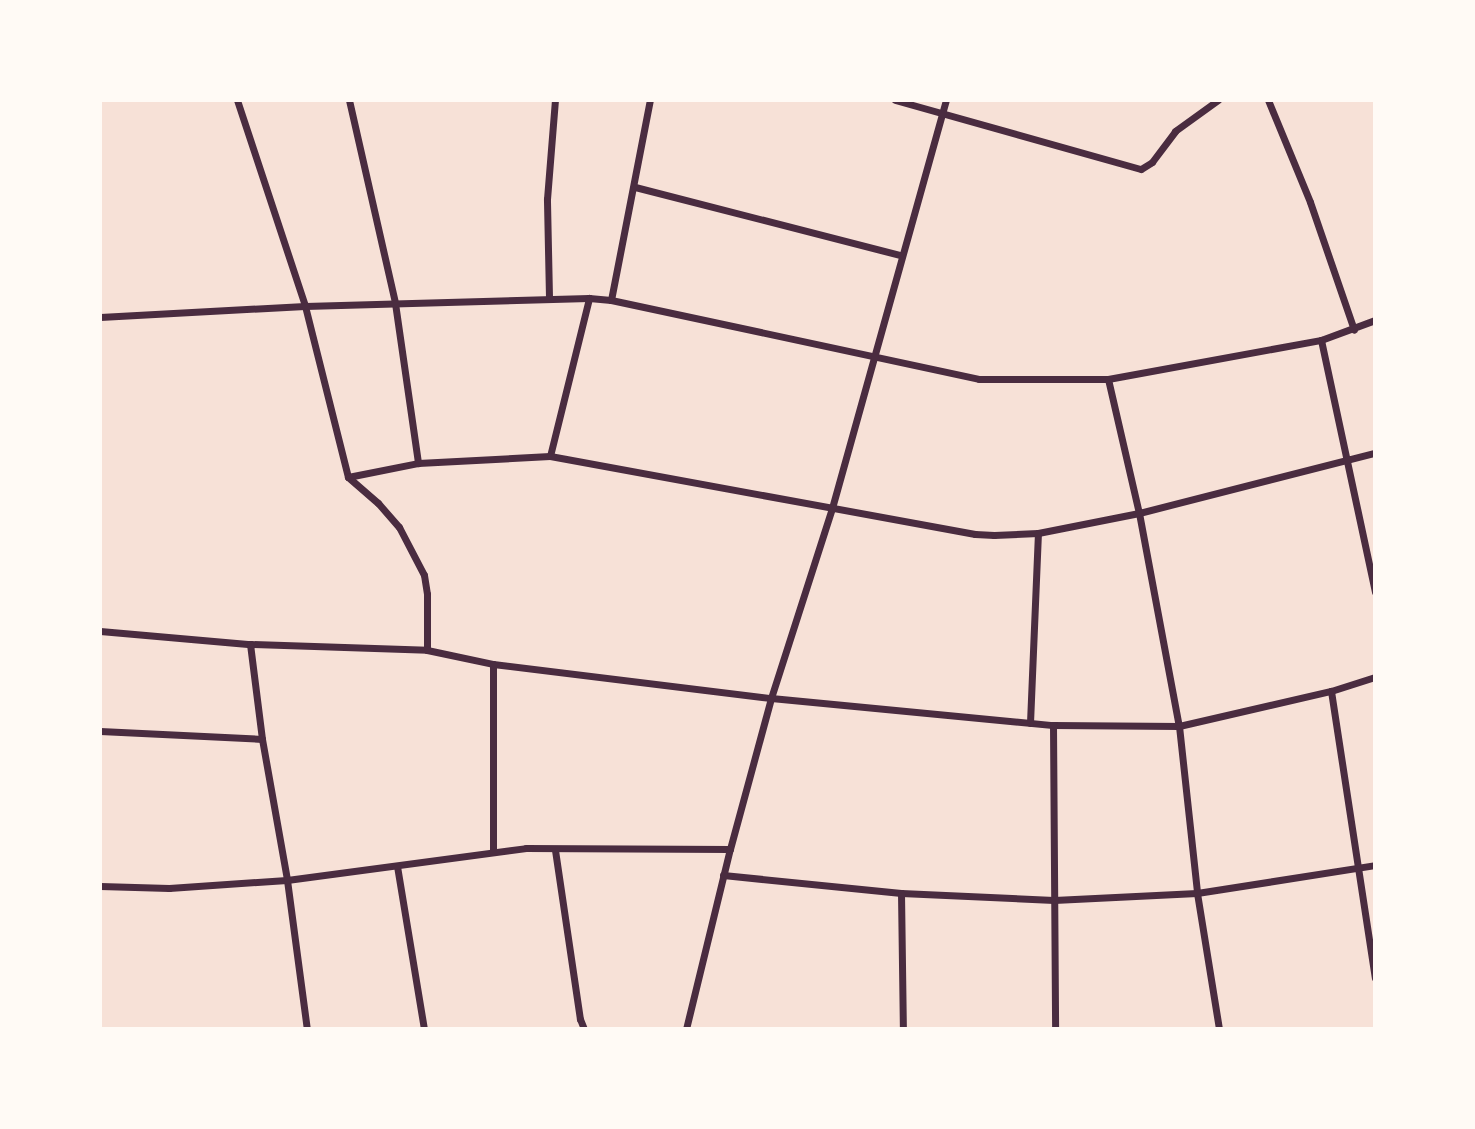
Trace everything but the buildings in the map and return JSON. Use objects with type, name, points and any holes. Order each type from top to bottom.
[{"type":"street","points":[[237,100],[305,306],[348,477],[378,503],[399,527],[413,552],[427,594],[426,650]]},
{"type":"street","points":[[349,100],[395,303],[418,463]]},
{"type":"street","points":[[549,298],[547,199],[555,100]]},
{"type":"street","points":[[611,300],[650,100]]},
{"type":"street","points":[[895,100],[1142,169],[1152,162],[1175,131],[1218,100]]},
{"type":"street","points":[[686,1029],[723,876],[771,698],[832,508],[900,255],[946,100]]},
{"type":"street","points":[[1268,100],[1310,202],[1354,330]]},
{"type":"street","points":[[635,187],[900,255]]},
{"type":"street","points":[[100,317],[305,306],[589,298],[611,300],[979,379],[1108,379],[1321,340],[1375,320]]},
{"type":"street","points":[[550,456],[589,298]]},
{"type":"street","points":[[1321,340],[1375,592]]},
{"type":"street","points":[[1108,379],[1139,513],[1179,726],[1197,893],[1219,1029]]},
{"type":"street","points":[[348,477],[418,463],[550,456],[975,534],[1038,533],[1139,513],[1346,458],[1375,453]]},
{"type":"street","points":[[1030,723],[1038,533]]},
{"type":"street","points":[[100,631],[250,644],[426,650],[493,664],[771,698],[1053,725],[1179,726],[1331,691],[1375,677]]},
{"type":"street","points":[[250,644],[307,1029]]},
{"type":"street","points":[[493,664],[493,852]]},
{"type":"street","points":[[1331,691],[1375,978]]},
{"type":"street","points":[[1053,725],[1055,1029]]},
{"type":"street","points":[[100,731],[262,739]]},
{"type":"street","points":[[100,886],[169,888],[287,880],[526,848],[730,849]]},
{"type":"street","points":[[555,850],[580,1019],[584,1029]]},
{"type":"street","points":[[723,876],[901,893],[1054,900],[1197,893],[1358,865],[1375,865]]},
{"type":"street","points":[[397,866],[424,1029]]},
{"type":"street","points":[[901,893],[903,1029]]}]
